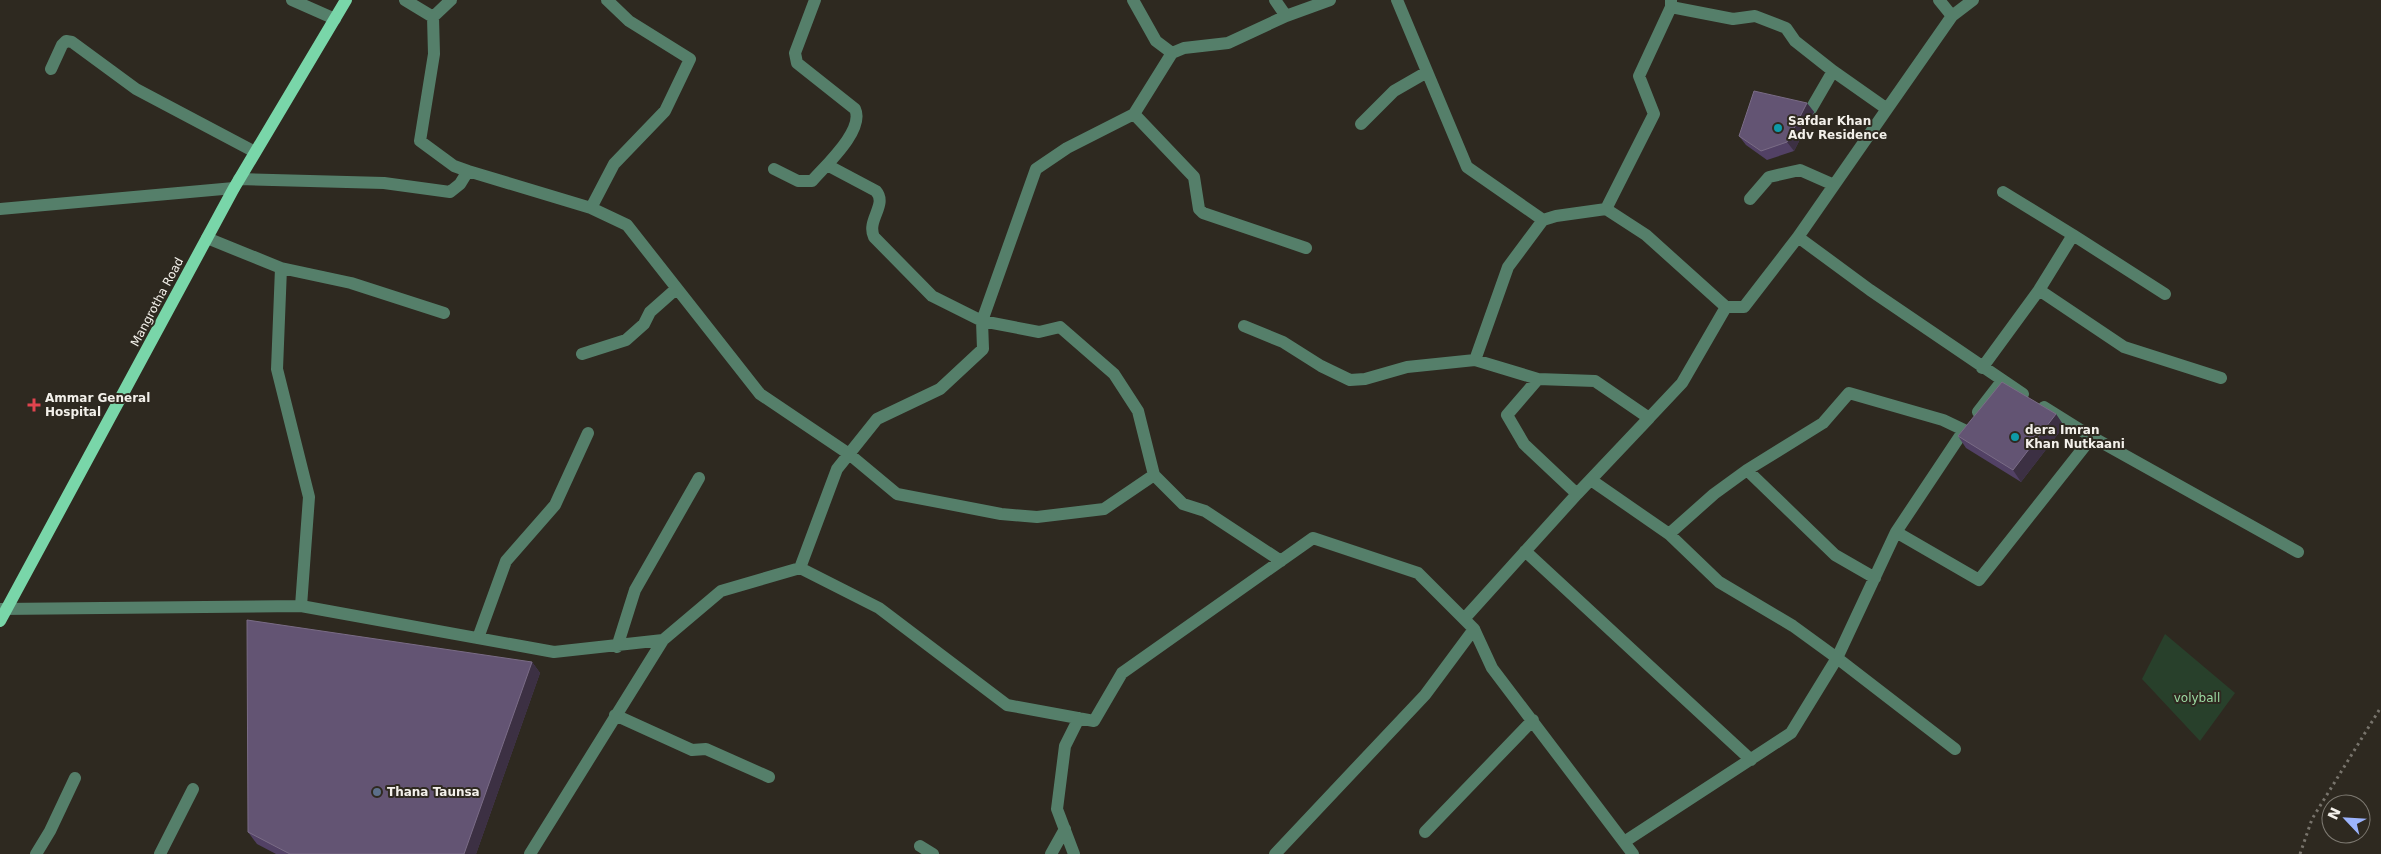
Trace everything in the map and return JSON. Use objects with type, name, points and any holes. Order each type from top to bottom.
[{"type":"main road","name":"Mangrotha Road","points":[[0,621],[3,610],[237,184],[346,0]]},
{"type":"street","points":[[292,0],[335,19]]},
{"type":"street","points":[[404,0],[433,17]]},
{"type":"street","points":[[451,0],[433,17],[434,54],[420,141],[454,166],[591,208],[627,225],[760,394],[849,454],[897,494],[1002,514],[1037,517],[1104,509],[1154,475]]},
{"type":"street","points":[[591,208],[614,164],[665,111],[690,59],[629,21],[607,0]]},
{"type":"street","points":[[774,169],[798,180],[812,181],[843,147],[857,121],[858,115],[855,109],[797,63],[795,58],[795,53],[815,0]]},
{"type":"street","points":[[1133,0],[1156,41],[1172,53]]},
{"type":"street","points":[[1275,0],[1286,16]]},
{"type":"street","points":[[800,568],[837,469],[877,419],[940,389],[983,349],[982,321],[1036,169],[1067,148],[1134,114],[1172,53],[1184,48],[1228,42],[1286,16],[1330,0]]},
{"type":"street","points":[[1397,0],[1467,168],[1543,220]]},
{"type":"street","points":[[1939,0],[1952,16]]},
{"type":"street","points":[[1475,360],[1508,267],[1543,220],[1556,216],[1606,209],[1646,235],[1726,307],[1744,307],[1798,237],[1952,16],[1973,0]]},
{"type":"street","points":[[1606,209],[1654,114],[1639,76],[1671,3],[1733,19],[1755,16],[1786,28],[1795,42],[1887,109]]},
{"type":"street","points":[[51,68],[62,45],[66,41],[72,42],[136,90],[255,152]]},
{"type":"street","points":[[1811,109],[1833,71]]},
{"type":"street","points":[[1361,124],[1394,91],[1427,72]]},
{"type":"street","points":[[1134,114],[1194,177],[1199,209],[1203,213],[1306,248]]},
{"type":"street","points":[[827,165],[876,191],[881,201],[871,225],[874,237],[932,296],[982,321],[1040,332],[1060,327],[1114,374],[1138,411],[1154,475],[1183,504],[1205,511],[1281,561]]},
{"type":"street","points":[[0,209],[237,184],[384,183],[450,192],[460,184],[468,170]]},
{"type":"street","points":[[1750,199],[1769,177],[1800,170],[1834,185]]},
{"type":"street","points":[[2004,192],[2165,294]]},
{"type":"street","points":[[1982,368],[2039,290],[2073,234]]},
{"type":"street","points":[[1798,237],[2002,381],[2092,437],[2298,552]]},
{"type":"street","points":[[207,238],[281,268],[351,283],[444,313]]},
{"type":"street","points":[[281,268],[277,369],[308,497],[302,606]]},
{"type":"street","points":[[582,354],[626,340],[644,324],[650,312],[676,289]]},
{"type":"street","points":[[2039,290],[2124,347],[2221,378]]},
{"type":"street","points":[[1464,619],[1577,494],[1682,383],[1726,307]]},
{"type":"street","points":[[1244,326],[1283,342],[1321,366],[1350,380],[1365,379],[1407,367],[1475,360],[1538,379],[1595,381],[1649,418]]},
{"type":"street","points":[[1538,379],[1507,415],[1524,444],[1577,494]]},
{"type":"street","points":[[1624,842],[1791,733],[1837,658],[1896,532],[1964,430],[2002,381]]},
{"type":"street","points":[[1669,534],[1714,494],[1747,470],[1823,423],[1849,393],[1943,420],[1964,430]]},
{"type":"street","points":[[478,638],[506,561],[555,505],[588,433]]},
{"type":"street","points":[[1896,532],[1979,580],[2092,437]]},
{"type":"street","points":[[1747,470],[1835,555],[1875,578]]},
{"type":"street","points":[[617,647],[635,590],[699,478]]},
{"type":"street","points":[[1591,480],[1669,534],[1719,582],[1793,626],[1955,749]]},
{"type":"street","points":[[530,854],[663,640],[721,591],[800,568],[878,608],[1007,705],[1094,721],[1122,673],[1313,538],[1418,573],[1474,629],[1492,668],[1633,854]]},
{"type":"street","points":[[1525,551],[1751,760]]},
{"type":"street","points":[[3,610],[302,606],[554,652],[617,647],[663,640]]},
{"type":"street","points":[[1275,854],[1425,695],[1474,629]]},
{"type":"street","points":[[615,715],[692,750],[706,749],[769,777]]},
{"type":"street","points":[[1074,854],[1057,809],[1065,746],[1079,718]]},
{"type":"street","points":[[1425,832],[1533,720]]},
{"type":"street","points":[[36,854],[50,831],[75,778]]},
{"type":"street","points":[[160,854],[193,789]]},
{"type":"street","points":[[1051,854],[1065,829]]},
{"type":"street","points":[[920,846],[933,854]]},
{"type":"path","points":[[2300,854],[2312,819],[2381,707]]},
{"type":"green space","name":"volyball","points":[[2165,634],[2235,693],[2200,741],[2142,679]]},
{"type":"building","name":"Safdar Khan Adv Residence","points":[[1754,91],[1807,103],[1787,142],[1761,151],[1739,136]]},
{"type":"building","name":"dera Imran Khan Nutkaani","points":[[2002,382],[2056,414],[2013,470],[1958,436]]},
{"type":"building","points":[[247,620],[532,662],[464,854],[290,854],[248,832]]},
{"type":"place","name":"Safdar Khan Adv Residence","points":[[1778,128]]},
{"type":"place","name":"Ammar General Hospital","points":[[34,405]]},
{"type":"place","name":"dera Imran Khan Nutkaani","points":[[2015,437]]},
{"type":"place","name":"Thana Taunsa","points":[[377,792]]}]
